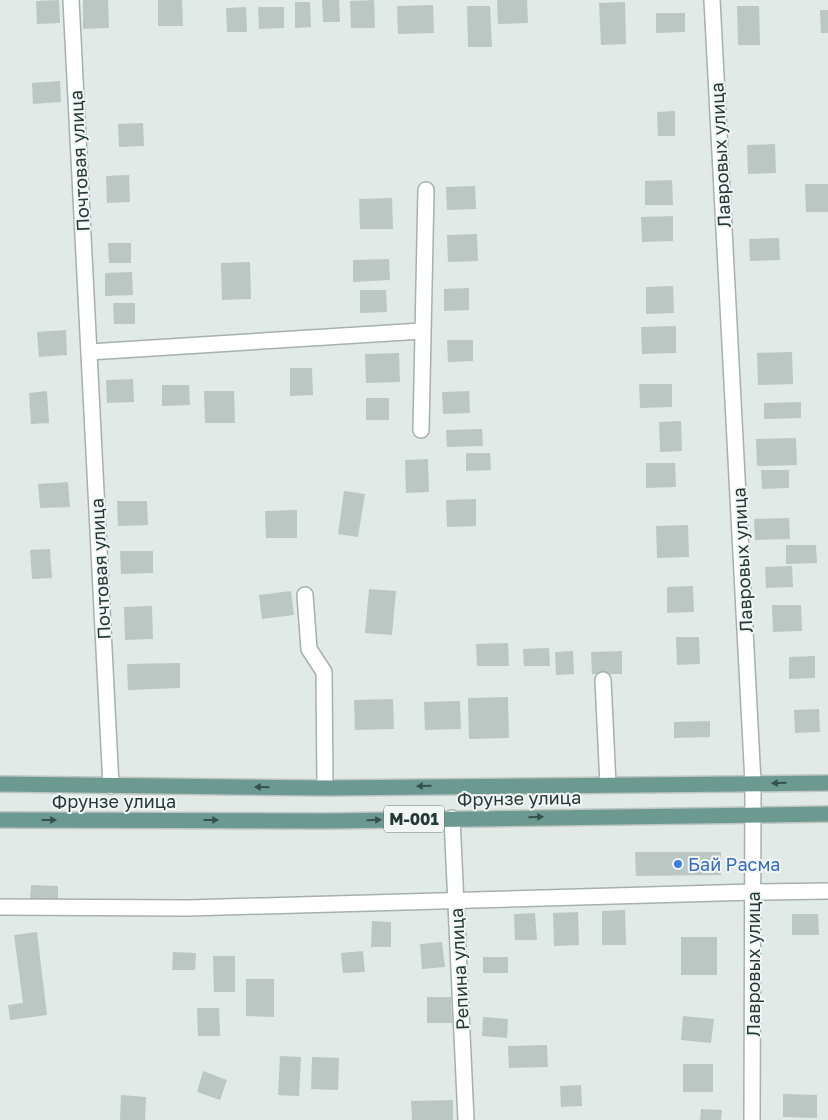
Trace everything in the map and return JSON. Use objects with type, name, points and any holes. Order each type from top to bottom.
[{"type":"main road","name":"Фрунзе улица","points":[[0,784],[325,788],[828,783]]},
{"type":"main road","name":"Фрунзе улица","points":[[0,820],[326,820],[828,814]]},
{"type":"street","name":"Почтовая улица","points":[[71,0],[111,786]]},
{"type":"street","name":"Лавровых улица","points":[[712,0],[753,784],[752,1120]]},
{"type":"street","points":[[422,430],[422,331],[426,190]]},
{"type":"street","points":[[89,352],[422,331]]},
{"type":"street","points":[[305,595],[309,649],[324,672],[325,788]]},
{"type":"street","points":[[603,680],[608,785]]},
{"type":"street","name":"Репина улица","points":[[452,818],[466,1120]]},
{"type":"street","points":[[0,907],[188,908],[828,891]]},
{"type":"building","points":[[59,0],[60,23],[37,24],[36,1]]},
{"type":"building","points":[[83,0],[108,0],[109,28],[83,29]]},
{"type":"building","points":[[158,0],[182,0],[183,26],[158,26]]},
{"type":"building","points":[[322,0],[339,0],[340,22],[323,22]]},
{"type":"building","points":[[374,0],[375,28],[351,28],[350,1]]},
{"type":"building","points":[[497,0],[527,0],[528,23],[498,24]]},
{"type":"building","points":[[295,2],[310,2],[311,27],[295,28]]},
{"type":"building","points":[[625,2],[626,44],[601,45],[599,3]]},
{"type":"building","points":[[433,5],[434,33],[398,34],[397,6]]},
{"type":"building","points":[[467,6],[490,6],[492,47],[468,47]]},
{"type":"building","points":[[737,6],[759,6],[760,45],[738,45]]},
{"type":"building","points":[[246,7],[247,32],[227,32],[226,8]]},
{"type":"building","points":[[258,7],[284,7],[284,28],[259,29]]},
{"type":"building","points":[[820,10],[828,10],[828,33],[821,33]]},
{"type":"building","points":[[656,13],[685,13],[685,32],[656,33]]},
{"type":"building","points":[[60,81],[61,102],[33,104],[32,83]]},
{"type":"building","points":[[675,111],[675,136],[658,136],[657,112]]},
{"type":"building","points":[[143,123],[144,146],[119,147],[118,124]]},
{"type":"building","points":[[775,144],[776,173],[748,174],[747,145]]},
{"type":"building","points":[[129,175],[130,202],[107,203],[106,176]]},
{"type":"building","points":[[672,180],[673,205],[645,205],[645,181]]},
{"type":"building","points":[[805,184],[828,184],[828,212],[806,212]]},
{"type":"building","points":[[475,186],[476,209],[447,210],[446,187]]},
{"type":"building","points":[[392,198],[393,229],[360,229],[359,199]]},
{"type":"building","points":[[673,216],[673,241],[642,242],[641,217]]},
{"type":"building","points":[[477,234],[478,261],[448,262],[447,235]]},
{"type":"building","points":[[779,238],[780,260],[750,261],[749,239]]},
{"type":"building","points":[[108,243],[131,243],[131,263],[109,263]]},
{"type":"building","points":[[389,259],[390,280],[353,282],[353,260]]},
{"type":"building","points":[[250,262],[251,299],[222,300],[221,263]]},
{"type":"building","points":[[132,272],[133,295],[105,296],[105,273]]},
{"type":"building","points":[[673,286],[674,313],[646,314],[646,287]]},
{"type":"building","points":[[469,288],[469,310],[444,311],[444,289]]},
{"type":"building","points":[[360,290],[386,290],[387,312],[360,313]]},
{"type":"building","points":[[113,303],[135,303],[135,324],[114,324]]},
{"type":"building","points":[[676,326],[676,353],[642,354],[641,327]]},
{"type":"building","points":[[66,330],[67,355],[39,357],[37,332]]},
{"type":"building","points":[[447,340],[473,340],[473,361],[448,362]]},
{"type":"building","points":[[792,352],[793,384],[758,385],[757,353]]},
{"type":"building","points":[[399,353],[400,382],[366,383],[365,354]]},
{"type":"building","points":[[290,368],[312,368],[313,395],[290,396]]},
{"type":"building","points":[[133,379],[134,402],[107,403],[106,380]]},
{"type":"building","points":[[639,384],[672,384],[672,407],[640,408]]},
{"type":"building","points":[[162,385],[189,385],[190,405],[162,406]]},
{"type":"building","points":[[47,391],[49,423],[31,424],[29,393]]},
{"type":"building","points":[[204,391],[234,391],[235,423],[205,423]]},
{"type":"building","points":[[469,391],[470,413],[443,414],[442,392]]},
{"type":"building","points":[[366,398],[389,398],[389,420],[366,420]]},
{"type":"building","points":[[801,402],[801,418],[764,419],[764,403]]},
{"type":"building","points":[[681,421],[682,451],[660,452],[659,422]]},
{"type":"building","points":[[482,429],[483,446],[447,447],[446,430]]},
{"type":"building","points":[[796,438],[797,465],[757,466],[756,439]]},
{"type":"building","points":[[466,453],[490,453],[491,470],[466,471]]},
{"type":"building","points":[[428,459],[429,492],[406,493],[405,460]]},
{"type":"building","points":[[646,463],[675,463],[676,487],[646,488]]},
{"type":"building","points":[[761,470],[789,470],[789,488],[762,489]]},
{"type":"building","points":[[68,482],[70,507],[40,508],[38,484]]},
{"type":"building","points":[[344,491],[365,494],[358,537],[338,534]]},
{"type":"building","points":[[476,499],[476,526],[447,527],[446,500]]},
{"type":"building","points":[[117,501],[147,501],[148,525],[118,526]]},
{"type":"building","points":[[297,510],[297,538],[266,538],[265,511]]},
{"type":"building","points":[[789,518],[790,539],[755,540],[754,519]]},
{"type":"building","points":[[688,525],[689,557],[657,558],[656,526]]},
{"type":"building","points":[[786,545],[816,545],[817,563],[786,564]]},
{"type":"building","points":[[50,549],[52,578],[32,579],[30,550]]},
{"type":"building","points":[[120,551],[153,551],[153,573],[121,574]]},
{"type":"building","points":[[792,566],[793,587],[766,588],[765,567]]},
{"type":"building","points":[[693,586],[694,612],[667,613],[667,587]]},
{"type":"building","points":[[369,589],[396,591],[392,635],[365,633]]},
{"type":"building","points":[[291,591],[294,615],[262,619],[259,595]]},
{"type":"building","points":[[772,605],[801,605],[802,631],[773,632]]},
{"type":"building","points":[[152,606],[153,639],[125,640],[124,607]]},
{"type":"building","points":[[676,637],[699,637],[700,664],[677,665]]},
{"type":"building","points":[[508,643],[509,666],[477,666],[476,644]]},
{"type":"building","points":[[549,648],[550,666],[524,666],[523,649]]},
{"type":"building","points":[[573,651],[574,674],[556,675],[555,652]]},
{"type":"building","points":[[622,651],[622,674],[592,674],[591,652]]},
{"type":"building","points":[[815,656],[815,678],[789,679],[789,657]]},
{"type":"building","points":[[180,663],[180,688],[128,690],[127,664]]},
{"type":"building","points":[[508,697],[509,738],[469,739],[468,698]]},
{"type":"building","points":[[393,699],[394,729],[355,730],[354,700]]},
{"type":"building","points":[[460,701],[461,729],[425,730],[424,702]]},
{"type":"building","points":[[819,709],[820,732],[795,733],[794,710]]},
{"type":"building","points":[[710,721],[710,737],[674,738],[674,722]]},
{"type":"building","name":"Бай Расма","points":[[635,852],[721,852],[721,875],[636,876]]},
{"type":"building","points":[[31,885],[58,886],[58,900],[30,900]]},
{"type":"building","points":[[625,910],[626,945],[602,945],[602,911]]},
{"type":"building","points":[[578,912],[579,945],[554,946],[553,913]]},
{"type":"building","points":[[535,913],[537,940],[515,940],[514,914]]},
{"type":"building","points":[[792,914],[818,914],[819,935],[792,935]]},
{"type":"building","points":[[372,921],[391,922],[391,947],[371,947]]},
{"type":"building","points":[[37,932],[47,1015],[10,1020],[8,1005],[23,1003],[14,935]]},
{"type":"building","points":[[681,937],[717,937],[717,975],[681,975]]},
{"type":"building","points":[[442,942],[445,967],[422,969],[420,944]]},
{"type":"building","points":[[363,951],[365,972],[343,973],[341,953]]},
{"type":"building","points":[[173,952],[196,953],[195,970],[172,970]]},
{"type":"building","points":[[213,956],[235,956],[235,992],[214,992]]},
{"type":"building","points":[[483,957],[508,957],[508,973],[483,973]]},
{"type":"building","points":[[246,979],[274,979],[274,1017],[246,1016]]},
{"type":"building","points":[[427,997],[451,997],[452,1023],[427,1023]]},
{"type":"building","points":[[197,1008],[219,1008],[220,1036],[198,1036]]},
{"type":"building","points":[[683,1016],[714,1019],[711,1043],[681,1040]]},
{"type":"building","points":[[483,1017],[508,1019],[507,1038],[482,1036]]},
{"type":"building","points":[[547,1045],[548,1067],[509,1068],[508,1046]]},
{"type":"building","points":[[280,1056],[301,1057],[299,1096],[278,1095]]},
{"type":"building","points":[[312,1057],[339,1058],[338,1090],[311,1089]]},
{"type":"building","points":[[683,1064],[713,1064],[713,1092],[683,1092]]},
{"type":"building","points":[[203,1071],[227,1080],[220,1100],[197,1092]]},
{"type":"building","points":[[581,1085],[582,1106],[561,1107],[560,1086]]},
{"type":"building","points":[[783,1094],[817,1095],[817,1118],[783,1117]]},
{"type":"building","points":[[121,1095],[146,1097],[145,1120],[120,1120]]},
{"type":"building","points":[[453,1100],[453,1120],[412,1120],[411,1101]]},
{"type":"building","points":[[701,1109],[722,1110],[721,1120],[700,1120]]},
{"type":"place","name":"Бай Расма","points":[[678,864]]}]
